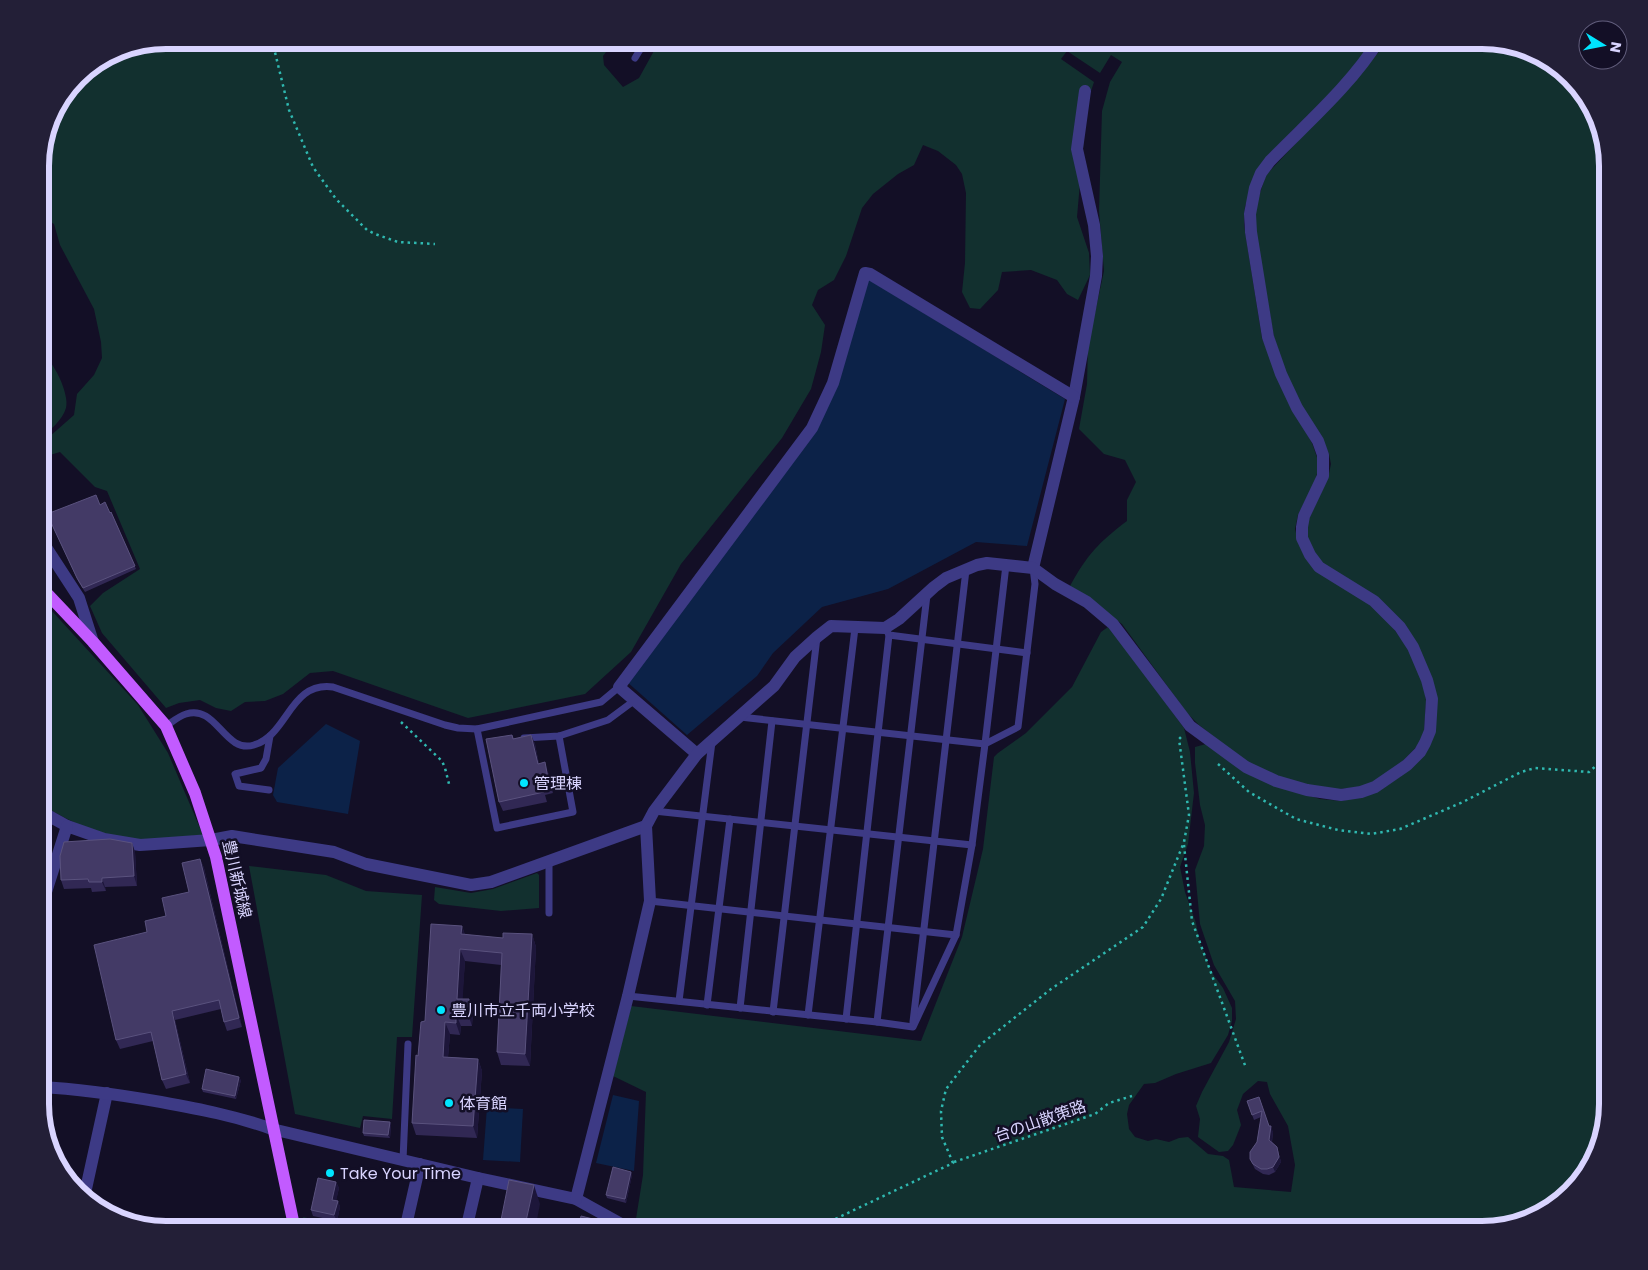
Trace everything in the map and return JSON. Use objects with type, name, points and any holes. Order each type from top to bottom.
[{"type":"main road","name":"豊川新城線","points":[[49,596],[93,642],[166,726],[196,794],[216,857],[292,1221]]},
{"type":"street","points":[[576,1198],[628,996],[650,901],[646,826],[654,811],[697,754],[774,686],[795,657],[832,626],[887,632],[927,593],[946,578],[987,563],[1033,568],[1055,584],[1087,602],[1113,624],[1190,726],[1246,767],[1276,782],[1307,790],[1341,794],[1361,792],[1374,787],[1395,774],[1420,752],[1426,743],[1430,731],[1432,700],[1427,680],[1413,647],[1400,627],[1374,601],[1319,567],[1310,555],[1302,538],[1304,516],[1323,476],[1323,455],[1318,441],[1297,408],[1281,374],[1268,337],[1251,232],[1252,201],[1261,173],[1270,161],[1344,85],[1374,49]]},
{"type":"street","points":[[1033,568],[1074,397],[1096,276],[1097,256],[1094,225],[1077,149],[1085,91]]},
{"type":"street","points":[[697,754],[619,687],[812,428],[833,384],[865,273],[870,274],[1074,397]]},
{"type":"street","points":[[49,552],[79,598],[93,642]]},
{"type":"street","points":[[49,816],[67,826],[104,839],[140,845],[211,840],[232,836],[334,852],[366,864],[471,885],[491,882],[646,826]]},
{"type":"street","points":[[49,883],[67,826]]},
{"type":"street","points":[[49,1087],[107,1093],[187,1107],[478,1178],[576,1198],[616,1221]]},
{"type":"street","points":[[86,1189],[107,1093]]},
{"type":"street","points":[[407,1221],[420,1164]]},
{"type":"street","points":[[468,1221],[478,1178]]},
{"type":"lane","points":[[635,58],[640,49]]},
{"type":"lane","points":[[913,1027],[956,935],[972,845],[1006,565]]},
{"type":"lane","points":[[739,717],[984,744],[1018,727],[1035,584],[1033,568]]},
{"type":"lane","points":[[913,1027],[966,570]]},
{"type":"lane","points":[[877,1022],[927,593]]},
{"type":"lane","points":[[808,1015],[855,628]]},
{"type":"lane","points":[[846,1019],[878,732],[887,632],[922,640],[1028,653]]},
{"type":"lane","points":[[773,1012],[817,637]]},
{"type":"lane","points":[[166,726],[185,714],[204,715],[211,719],[231,740],[239,745],[252,746],[270,736],[303,695],[317,687],[333,687],[445,725],[477,729],[601,702],[619,687]]},
{"type":"lane","points":[[515,739],[558,736],[608,720],[635,700]]},
{"type":"lane","points":[[740,1008],[772,721]]},
{"type":"lane","points":[[477,729],[497,828],[574,812],[558,736]]},
{"type":"lane","points":[[269,790],[239,786],[235,774],[260,768],[266,759],[270,736]]},
{"type":"lane","points":[[679,1002],[712,741]]},
{"type":"lane","points":[[480,745],[488,743]]},
{"type":"lane","points":[[654,811],[972,845]]},
{"type":"lane","points":[[707,1005],[730,819]]},
{"type":"lane","points":[[549,861],[549,914]]},
{"type":"lane","points":[[650,901],[956,935]]},
{"type":"lane","points":[[628,996],[913,1027]]},
{"type":"lane","points":[[403,1160],[408,1044]]},
{"type":"path","points":[[274,49],[289,110],[313,167],[336,199],[367,230],[375,234],[398,242],[435,244]]},
{"type":"path","points":[[383,704],[436,754],[445,768],[449,784]]},
{"type":"path","points":[[953,1163],[942,1137],[941,1111],[946,1089],[980,1044],[1044,994],[1143,928],[1162,899],[1184,842],[1189,815],[1179,739],[1190,726]]},
{"type":"path","points":[[1184,842],[1192,921],[1246,1068]]},
{"type":"path","name":"台の山散策路","points":[[831,1221],[953,1163],[1095,1114],[1109,1104],[1132,1096]]},
{"type":"path","points":[[1575,1175],[1591,1147]]},
{"type":"green space","points":[[158,49],[608,49],[603,56],[604,65],[623,87],[639,78],[655,49],[1367,49],[1342,81],[1268,155],[1245,206],[1244,225],[1262,338],[1293,410],[1312,443],[1319,463],[1316,479],[1298,515],[1295,529],[1299,545],[1385,617],[1408,648],[1424,686],[1426,701],[1424,733],[1421,742],[1400,764],[1374,782],[1360,787],[1329,790],[1282,778],[1249,764],[1199,725],[1187,713],[1122,624],[1070,586],[1094,550],[1127,521],[1127,500],[1136,482],[1125,460],[1104,454],[1079,429],[1087,384],[1088,345],[1104,271],[1099,211],[1102,111],[1110,82],[1122,62],[1111,55],[1100,73],[1067,51],[1061,59],[1094,82],[1087,103],[1077,217],[1089,253],[1090,275],[1078,300],[1067,294],[1057,280],[1031,270],[1002,272],[998,290],[980,309],[970,308],[962,292],[965,263],[966,193],[962,174],[956,165],[938,151],[923,145],[914,165],[898,174],[873,194],[862,208],[846,256],[834,280],[818,290],[812,305],[825,325],[821,352],[811,389],[782,438],[681,564],[631,652],[585,694],[468,718],[333,671],[310,673],[283,694],[265,701],[245,702],[231,711],[216,708],[200,700],[179,703],[166,708],[102,633],[90,606],[103,593],[140,569],[107,491],[95,487],[60,452],[49,455],[49,437],[74,415],[77,394],[94,375],[102,358],[101,342],[94,309],[60,245],[54,224],[49,221],[49,158],[53,136],[61,114],[78,89],[107,64],[128,55]]},
{"type":"green space","points":[[1380,49],[1497,50],[1520,55],[1541,64],[1565,83],[1584,107],[1593,128],[1598,151],[1599,1104],[1593,1142],[1584,1163],[1565,1187],[1541,1206],[1520,1215],[1482,1221],[636,1221],[643,1175],[646,1092],[613,1076],[631,1006],[921,1041],[962,937],[983,849],[994,757],[1026,733],[1072,687],[1101,632],[1108,627],[1184,728],[1190,752],[1194,793],[1188,844],[1180,867],[1185,892],[1196,923],[1199,939],[1212,973],[1223,988],[1232,1008],[1232,1021],[1228,1035],[1211,1063],[1155,1083],[1144,1084],[1129,1105],[1127,1114],[1129,1129],[1135,1137],[1148,1141],[1156,1139],[1169,1142],[1188,1137],[1208,1154],[1223,1156],[1229,1160],[1234,1187],[1291,1192],[1295,1165],[1288,1126],[1270,1094],[1267,1082],[1258,1081],[1243,1094],[1237,1110],[1241,1125],[1233,1145],[1228,1151],[1219,1152],[1198,1137],[1200,1119],[1196,1106],[1229,1042],[1236,1019],[1235,1001],[1214,965],[1200,924],[1195,870],[1204,846],[1205,825],[1200,805],[1195,747],[1206,744],[1274,785],[1320,799],[1342,801],[1381,789],[1401,776],[1418,761],[1435,729],[1416,645],[1320,561],[1308,540],[1307,523],[1328,478],[1331,464],[1324,443],[1300,404],[1284,369],[1274,337],[1255,232],[1255,208],[1266,175],[1349,87]]},
{"type":"green space","points":[[49,361],[63,386],[67,402],[62,417],[49,430]]},
{"type":"green space","points":[[49,608],[138,705],[168,753],[203,835],[141,840],[100,833],[49,809]]},
{"type":"green space","points":[[249,866],[326,875],[366,891],[422,895],[412,1037],[397,1037],[392,1119],[363,1116],[360,1128],[295,1114]]},
{"type":"green space","points":[[537,873],[539,875],[539,908],[501,911],[439,904],[434,900],[435,887],[471,893],[493,889]]},
{"type":"green space","points":[[303,1217],[321,1221],[304,1221]]},
{"type":"water","points":[[868,279],[1065,399],[1027,546],[976,542],[888,589],[822,607],[773,653],[757,676],[687,735],[626,681],[809,441]]},
{"type":"water","points":[[326,724],[360,741],[348,814],[277,802],[273,795],[278,768]]},
{"type":"water","points":[[613,1095],[639,1101],[634,1171],[596,1163]]},
{"type":"water","points":[[487,1107],[523,1109],[520,1162],[483,1160]]},
{"type":"building","points":[[96,495],[100,505],[105,502],[111,512],[135,566],[83,588],[49,518],[49,513]]},
{"type":"building","name":"管理棟","points":[[512,735],[513,739],[531,735],[538,764],[545,762],[549,784],[542,785],[544,792],[499,802],[486,739]]},
{"type":"building","points":[[110,839],[132,843],[134,876],[102,878],[102,882],[89,882],[88,879],[61,880],[60,856],[64,842]]},
{"type":"building","points":[[200,859],[239,1018],[224,1022],[219,1000],[172,1011],[186,1074],[162,1080],[151,1032],[116,1040],[94,945],[147,932],[145,921],[166,916],[162,898],[189,892],[182,863]]},
{"type":"building","points":[[431,924],[462,926],[461,934],[503,938],[503,933],[532,934],[525,1054],[497,1052],[502,953],[460,949],[457,999],[469,999],[468,1014],[456,1014],[456,1023],[445,1022],[443,1057],[478,1059],[473,1126],[412,1123],[416,1055],[418,1056],[421,1022],[425,1021]]},
{"type":"building","points":[[206,1069],[239,1077],[235,1096],[202,1089]]},
{"type":"building","points":[[1259,1097],[1269,1126],[1271,1126],[1269,1140],[1277,1147],[1279,1157],[1273,1167],[1267,1169],[1261,1169],[1253,1164],[1250,1159],[1250,1152],[1257,1142],[1262,1111],[1252,1115],[1247,1101]]},
{"type":"building","points":[[364,1120],[390,1122],[388,1135],[363,1133]]},
{"type":"building","points":[[613,1167],[631,1172],[625,1199],[606,1195]]},
{"type":"building","points":[[318,1178],[336,1182],[332,1200],[338,1201],[334,1215],[311,1210]]},
{"type":"building","points":[[509,1180],[534,1185],[526,1221],[501,1221]]},
{"type":"building","points":[[581,1216],[601,1221],[580,1221]]},
{"type":"place","name":"管理棟","points":[[524,783]]},
{"type":"place","name":"豊川市立千両小学校","points":[[441,1010]]},
{"type":"place","name":"体育館","points":[[449,1103]]},
{"type":"place","name":"Take Your Time","points":[[330,1173]]}]
